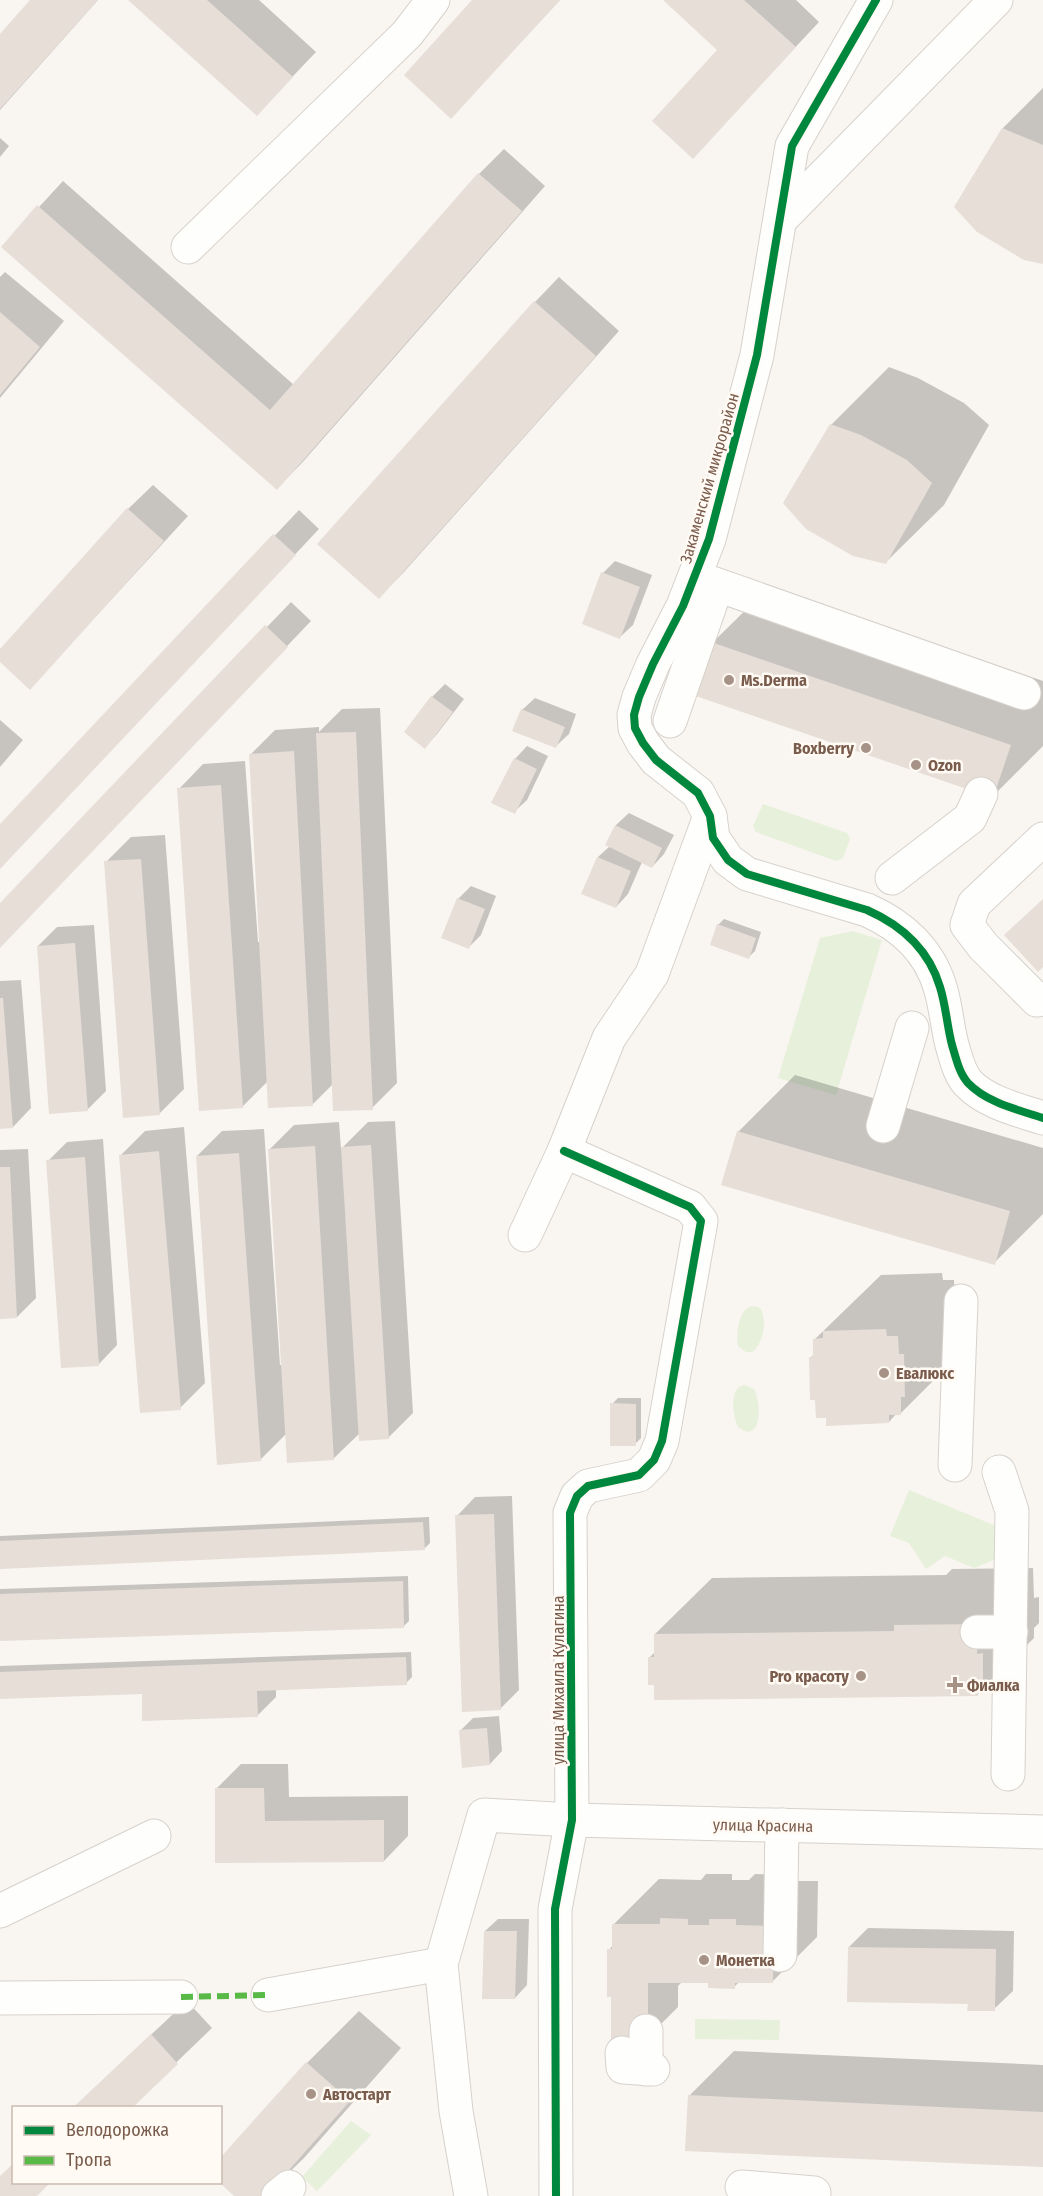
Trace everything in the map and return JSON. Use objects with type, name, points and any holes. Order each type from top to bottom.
[{"type":"street","points":[[188,247],[407,34],[433,0]]},
{"type":"street","name":"Закаменский микрорайон","points":[[876,0],[792,146],[757,355],[709,539],[706,581],[683,606],[653,664],[639,697],[634,715],[635,728],[656,760],[698,793],[710,816],[713,838],[728,860],[747,874],[867,909],[903,930],[932,966],[940,987],[958,1066],[968,1083],[984,1095],[1009,1107],[1043,1118]]},
{"type":"street","points":[[781,219],[996,0]]},
{"type":"street","points":[[670,721],[706,581],[1024,693]]},
{"type":"street","points":[[892,878],[970,818],[981,794]]},
{"type":"street","points":[[525,1235],[564,1151],[609,1038],[652,974],[710,816]]},
{"type":"street","points":[[1043,839],[974,904],[967,925],[983,946],[1037,1000],[1043,999]]},
{"type":"street","points":[[883,1125],[912,1028]]},
{"type":"street","name":"улица Михаила Кулагина","points":[[556,2196],[555,1909],[572,1821],[570,1513],[577,1496],[588,1486],[639,1475],[654,1460],[662,1441],[701,1221],[690,1207],[564,1151]]},
{"type":"street","points":[[955,1465],[961,1301]]},
{"type":"street","points":[[999,1472],[1012,1511],[1008,1774]]},
{"type":"street","points":[[977,1632],[1011,1632]]},
{"type":"street","name":"улица Красина","points":[[441,1964],[484,1815],[572,1821],[1043,1832]]},
{"type":"street","points":[[780,1955],[782,1825]]},
{"type":"street","points":[[0,1911],[153,1836]]},
{"type":"street","points":[[268,1995],[441,1964],[456,2111],[471,2196]]},
{"type":"street","points":[[0,1998],[181,1997]]},
{"type":"street","points":[[640,2064],[646,2031]]},
{"type":"street","points":[[742,2187],[814,2193],[813,2196]]},
{"type":"green space","points":[[763,804],[847,833],[850,839],[843,858],[836,861],[756,832],[753,826]]},
{"type":"green space","points":[[852,931],[882,940],[836,1095],[778,1078],[820,938]]},
{"type":"green space","points":[[755,1306],[760,1308],[764,1319],[763,1332],[756,1349],[746,1352],[738,1346],[739,1324],[745,1310]]},
{"type":"green space","points":[[744,1385],[754,1389],[759,1410],[756,1426],[747,1432],[738,1427],[733,1406],[736,1391]]},
{"type":"green space","points":[[909,1490],[996,1526],[999,1558],[974,1568],[945,1556],[926,1569],[909,1543],[890,1536]]},
{"type":"green space","points":[[695,2019],[780,2020],[779,2040],[695,2039]]},
{"type":"green space","points":[[351,2121],[371,2135],[317,2191],[302,2177]]},
{"type":"building","points":[[30,0],[98,0],[0,109],[0,34]]},
{"type":"building","points":[[128,0],[207,0],[293,77],[257,116]]},
{"type":"building","points":[[472,0],[560,0],[451,119],[404,75]]},
{"type":"building","points":[[663,0],[744,0],[796,47],[693,159],[652,121],[717,50]]},
{"type":"building","points":[[1002,128],[1043,145],[1043,264],[1024,260],[977,232],[954,207]]},
{"type":"building","points":[[478,173],[522,211],[277,490],[1,247],[37,205],[270,410]]},
{"type":"building","points":[[534,301],[596,356],[379,599],[317,544]]},
{"type":"building","points":[[0,312],[40,347],[0,395]]},
{"type":"building","points":[[830,424],[861,435],[907,460],[932,483],[886,564],[853,556],[806,529],[783,503]]},
{"type":"building","points":[[127,508],[164,541],[30,690],[0,662],[0,649]]},
{"type":"building","points":[[273,534],[296,555],[0,869],[0,824]]},
{"type":"building","points":[[601,572],[640,587],[620,639],[582,624]]},
{"type":"building","points":[[265,625],[288,647],[0,948],[0,903]]},
{"type":"building","points":[[711,642],[1011,745],[993,798],[693,695]]},
{"type":"building","points":[[431,696],[453,712],[425,749],[404,732]]},
{"type":"building","points":[[521,709],[565,727],[556,748],[512,731]]},
{"type":"building","points":[[356,732],[373,1110],[333,1111],[316,733]]},
{"type":"building","points":[[294,751],[313,1106],[268,1108],[249,754]]},
{"type":"building","points":[[514,758],[537,769],[515,814],[491,803]]},
{"type":"building","points":[[221,785],[243,1108],[199,1111],[177,788]]},
{"type":"building","points":[[615,825],[662,848],[652,868],[605,845]]},
{"type":"building","points":[[597,857],[631,871],[616,908],[581,894]]},
{"type":"building","points":[[141,859],[160,1115],[123,1118],[104,861]]},
{"type":"building","points":[[457,898],[485,909],[469,949],[441,938]]},
{"type":"building","points":[[1043,899],[1043,967],[1038,972],[1004,935]]},
{"type":"building","points":[[717,924],[756,938],[749,959],[710,945]]},
{"type":"building","points":[[75,943],[88,1111],[49,1114],[37,946]]},
{"type":"building","points":[[0,998],[3,998],[13,1128],[0,1129]]},
{"type":"building","points":[[737,1131],[1010,1211],[995,1265],[721,1185]]},
{"type":"building","points":[[371,1145],[389,1439],[359,1441],[341,1147]]},
{"type":"building","points":[[315,1146],[334,1460],[287,1463],[268,1149]]},
{"type":"building","points":[[159,1151],[181,1410],[140,1413],[119,1155]]},
{"type":"building","points":[[239,1153],[261,1461],[217,1465],[196,1156]]},
{"type":"building","points":[[85,1157],[99,1366],[61,1368],[46,1160]]},
{"type":"building","points":[[0,1167],[10,1167],[17,1318],[0,1319]]},
{"type":"building","points":[[886,1329],[887,1336],[898,1336],[899,1354],[904,1354],[905,1397],[901,1397],[901,1415],[889,1415],[889,1423],[826,1426],[826,1418],[816,1418],[815,1400],[810,1400],[809,1357],[813,1357],[813,1339],[823,1338],[823,1331]]},
{"type":"building","points":[[610,1403],[636,1404],[636,1446],[610,1446]]},
{"type":"building","points":[[494,1514],[501,1710],[462,1712],[455,1515]]},
{"type":"building","points":[[423,1522],[425,1550],[0,1569],[0,1541]]},
{"type":"building","points":[[403,1581],[404,1628],[0,1641],[0,1594]]},
{"type":"building","points":[[977,1624],[977,1654],[983,1653],[983,1681],[977,1681],[978,1696],[654,1700],[654,1685],[648,1685],[648,1657],[654,1657],[654,1634],[894,1631],[894,1625]]},
{"type":"building","points":[[406,1657],[407,1685],[257,1691],[258,1717],[142,1721],[142,1694],[0,1699],[0,1672]]},
{"type":"building","points":[[487,1728],[490,1765],[462,1768],[459,1730]]},
{"type":"building","points":[[215,1788],[264,1788],[265,1821],[384,1820],[384,1862],[215,1863]]},
{"type":"building","points":[[660,1918],[688,1919],[688,1925],[709,1925],[709,1919],[736,1919],[736,1925],[774,1926],[773,1983],[735,1983],[735,1989],[708,1988],[708,1983],[648,1983],[648,2018],[634,2018],[633,2053],[611,2053],[611,1997],[607,1997],[607,1949],[612,1949],[612,1924],[660,1924]]},
{"type":"building","points":[[484,1931],[517,1931],[515,1999],[482,1999]]},
{"type":"building","points":[[848,1947],[996,1949],[995,2011],[967,2011],[968,2004],[847,2002]]},
{"type":"building","points":[[151,2034],[178,2064],[134,2106],[75,2106]]},
{"type":"building","points":[[306,2062],[350,2101],[266,2196],[234,2196],[221,2184],[222,2156]]},
{"type":"building","points":[[688,2095],[1043,2112],[1043,2167],[685,2151]]},
{"type":"building","points":[[12,2165],[12,2184],[49,2184],[37,2196],[0,2196],[0,2176]]},
{"type":"marked path","points":[[181,1997],[268,1995]]},
{"type":"cycle path","points":[[876,0],[792,146],[757,355],[709,539],[683,606],[639,697],[634,715],[635,728],[656,760],[698,793],[710,816],[713,838],[728,860],[747,874],[867,910],[891,923],[912,940],[929,961],[935,974],[942,994],[952,1045],[962,1075],[984,1096],[1043,1118]]},
{"type":"cycle path","points":[[556,2196],[555,1909],[572,1820],[570,1513],[577,1496],[588,1486],[639,1475],[654,1460],[662,1441],[701,1221],[690,1207],[564,1151]]},
{"type":"place","name":"Ms.Derma","points":[[729,680]]},
{"type":"place","name":"Boxberry","points":[[866,748]]},
{"type":"place","name":"Ozon","points":[[916,765]]},
{"type":"place","name":"Евалюкс","points":[[884,1373]]},
{"type":"place","name":"Pro красоту","points":[[861,1676]]},
{"type":"place","name":"Фиалка","points":[[955,1685]]},
{"type":"place","name":"Монетка","points":[[704,1960]]},
{"type":"place","name":"Автостарт","points":[[311,2094]]}]
